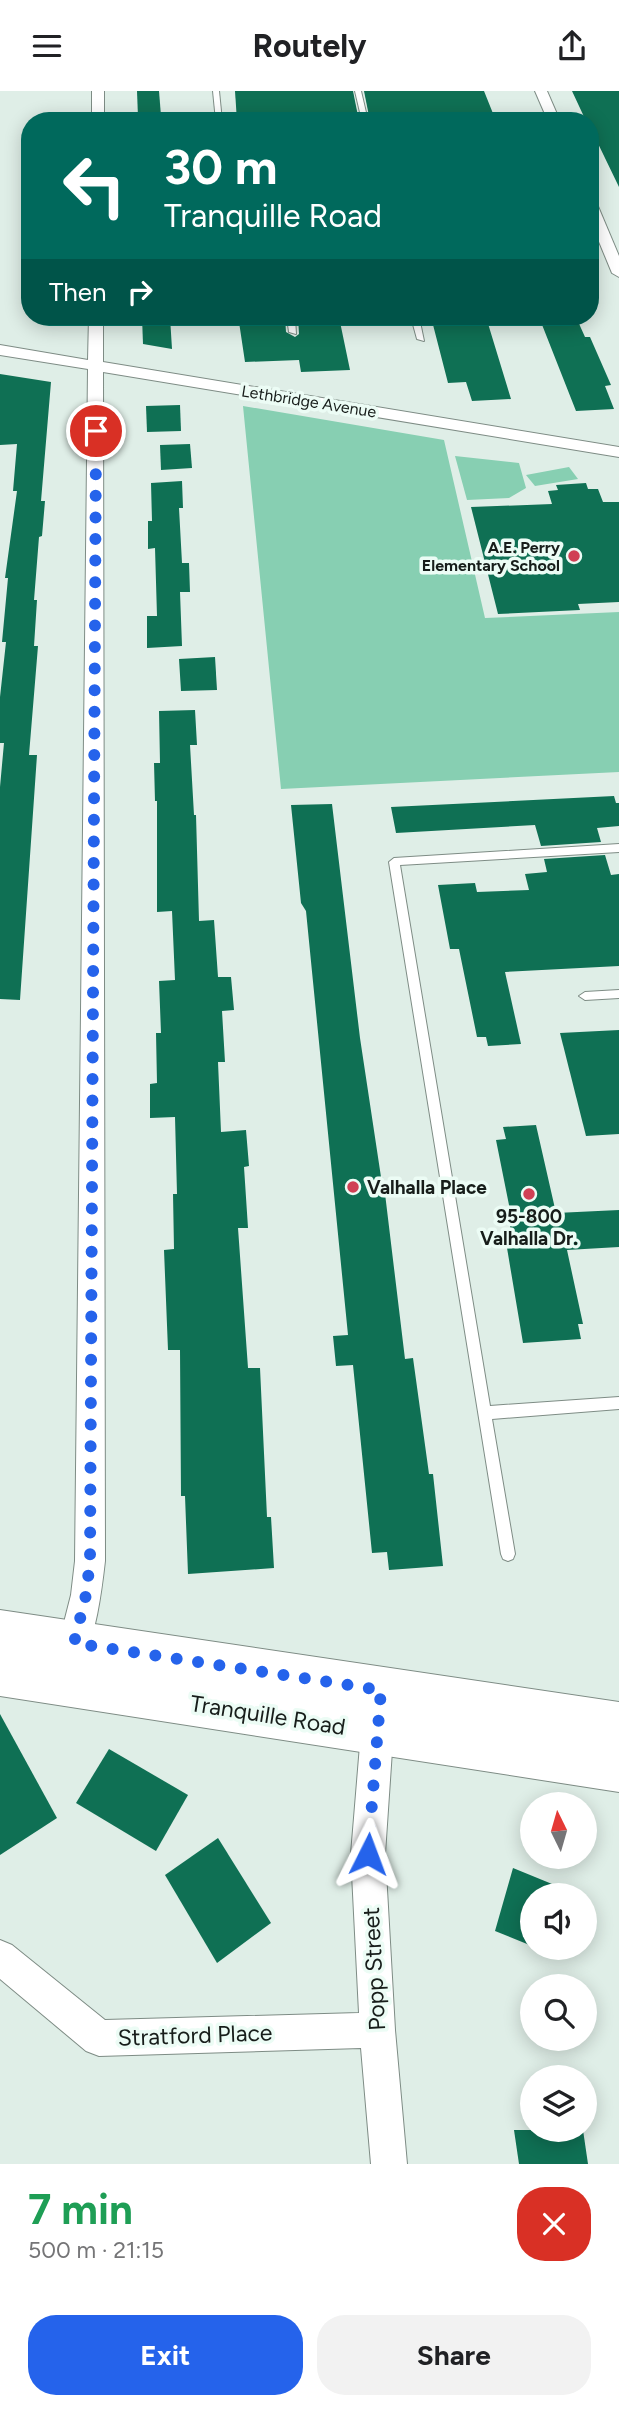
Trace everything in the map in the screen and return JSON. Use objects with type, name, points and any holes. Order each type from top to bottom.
[{"type":"main road","name":"Tranquille Road","points":[[0,1631],[68,1663],[379,1711],[619,1769]]},
{"type":"main road","name":"Tranquille Road","points":[[0,1674],[68,1663]]},
{"type":"main road","name":"Tranquille Road","points":[[379,1711],[619,1725]]},
{"type":"street","points":[[98,91],[98,112]]},
{"type":"street","points":[[541,91],[550,112]]},
{"type":"street","points":[[599,225],[619,273]]},
{"type":"street","points":[[68,1663],[86,1595],[90,1561],[96,326]]},
{"type":"street","name":"Lethbridge Avenue","points":[[0,350],[619,452]]},
{"type":"street","name":"Popp Street","points":[[379,1711],[368,1854],[377,2030],[389,2164]]},
{"type":"street","name":"Stratford Place","points":[[0,1957],[99,2038],[377,2030]]},
{"type":"lane","points":[[216,91],[218,112]]},
{"type":"lane","points":[[358,91],[363,112]]},
{"type":"lane","points":[[292,326],[293,332]]},
{"type":"lane","points":[[417,326],[421,339]]},
{"type":"lane","points":[[508,1554],[394,862],[619,848]]},
{"type":"lane","points":[[585,996],[619,994]]},
{"type":"lane","points":[[484,1413],[619,1403]]},
{"type":"green space","points":[[243,406],[444,440],[485,618],[619,612],[619,772],[281,789]]},
{"type":"green space","points":[[455,456],[519,463],[526,488],[509,498],[467,500]]},
{"type":"green space","points":[[569,467],[578,479],[535,486],[526,475]]},
{"type":"building","points":[[137,91],[159,91],[161,112],[138,112]]},
{"type":"building","points":[[235,91],[353,91],[357,112],[236,112]]},
{"type":"building","points":[[364,91],[484,91],[492,112],[368,112]]},
{"type":"building","points":[[572,91],[619,91],[619,187],[599,146],[599,112],[582,112]]},
{"type":"building","points":[[142,326],[171,326],[172,349],[143,344]]},
{"type":"building","points":[[240,326],[286,326],[286,332],[295,337],[299,334],[299,326],[341,326],[350,370],[301,372],[299,360],[245,362]]},
{"type":"building","points":[[433,326],[489,326],[511,399],[472,401],[466,382],[448,383]]},
{"type":"building","points":[[543,326],[580,326],[585,337],[590,337],[611,385],[605,386],[614,409],[576,411]]},
{"type":"building","points":[[0,374],[51,382],[41,501],[45,501],[34,600],[37,600],[34,646],[38,646],[29,755],[37,755],[20,1000],[0,999],[0,787],[4,743],[0,743],[0,697],[6,642],[2,642],[8,578],[5,578],[17,491],[13,491],[17,444],[0,445]]},
{"type":"building","points":[[180,405],[181,431],[147,432],[146,406]]},
{"type":"building","points":[[190,444],[192,468],[161,470],[160,445]]},
{"type":"building","points":[[182,481],[183,508],[179,508],[182,563],[189,563],[190,592],[180,592],[182,646],[147,648],[147,616],[157,616],[155,548],[148,549],[148,521],[152,521],[151,483]]},
{"type":"building","name":"A.E. Perry Elementary School","points":[[586,483],[588,489],[598,489],[603,502],[619,502],[619,602],[578,604],[580,610],[498,614],[471,507],[552,504],[548,491],[558,490],[556,485]]},
{"type":"building","points":[[215,657],[217,690],[181,691],[179,659]]},
{"type":"building","points":[[195,710],[197,745],[190,745],[196,815],[199,921],[214,920],[218,977],[231,977],[234,1010],[222,1011],[225,1062],[218,1062],[221,1132],[246,1130],[249,1166],[244,1167],[248,1228],[238,1228],[248,1368],[260,1368],[267,1517],[271,1517],[274,1568],[188,1574],[185,1496],[181,1496],[180,1350],[168,1350],[164,1250],[174,1249],[173,1194],[177,1194],[175,1117],[150,1118],[150,1084],[157,1083],[156,1033],[161,1033],[159,981],[175,980],[172,911],[157,912],[157,801],[154,763],[160,763],[159,711]]},
{"type":"building","points":[[614,796],[616,803],[619,803],[619,826],[597,828],[601,842],[541,846],[535,825],[396,833],[391,807]]},
{"type":"building","name":"Valhalla Place","points":[[332,804],[360,1038],[383,1177],[405,1359],[413,1358],[429,1474],[433,1474],[443,1566],[389,1570],[387,1552],[372,1553],[353,1365],[336,1366],[333,1336],[348,1335],[306,911],[301,903],[291,805]]},
{"type":"building","points":[[605,855],[611,875],[619,874],[619,966],[505,972],[521,1044],[488,1046],[486,1037],[477,1037],[459,949],[450,949],[438,885],[475,883],[477,892],[529,890],[525,874],[547,872],[544,859]]},
{"type":"building","points":[[619,1030],[619,1134],[586,1136],[560,1033]]},
{"type":"building","name":"Valhalla Place","points":[[536,1125],[556,1213],[619,1210],[619,1247],[567,1250],[583,1324],[578,1324],[581,1339],[523,1343],[507,1248],[514,1248],[509,1220],[512,1220],[496,1140],[506,1139],[503,1127]]},
{"type":"building","points":[[0,1714],[57,1818],[0,1855]]},
{"type":"building","points":[[109,1749],[188,1795],[156,1851],[76,1803]]},
{"type":"building","points":[[218,1838],[271,1923],[217,1963],[165,1875]]},
{"type":"building","points":[[513,1868],[550,1883],[520,1883],[520,1941],[495,1931]]},
{"type":"building","points":[[514,2130],[520,2130],[520,2142],[585,2142],[588,2164],[519,2164]]},
{"type":"place","name":"A.E. Perry Elementary School","points":[[574,556]]},
{"type":"place","name":"Valhalla Place","points":[[353,1187]]},
{"type":"place","name":"95-800 Valhalla Dr.","points":[[529,1194]]},
{"type":"route","points":[[96,431],[90,1561],[86,1595],[74,1643],[381,1690],[368,1854]]}]
